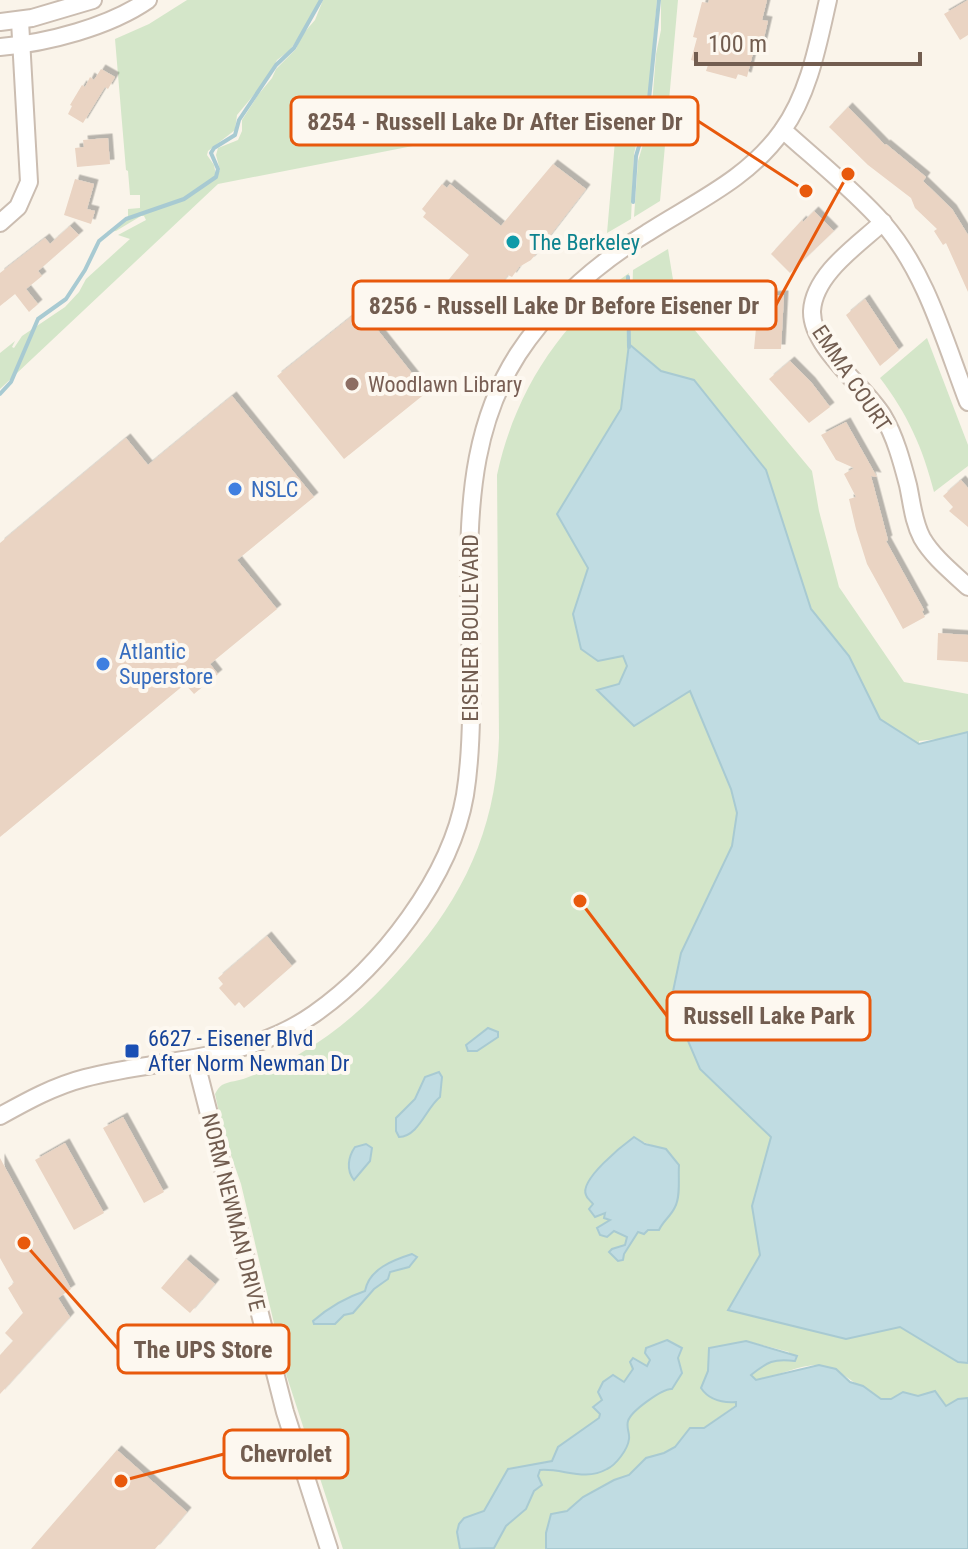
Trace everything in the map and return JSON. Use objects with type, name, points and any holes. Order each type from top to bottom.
[{"type":"street","points":[[0,22],[20,21],[93,0]]},
{"type":"street","points":[[0,47],[105,23],[148,0]]},
{"type":"street","name":"EISENER BOULEVARD","points":[[0,1116],[56,1087],[81,1079],[259,1044],[316,1012],[364,969],[402,927],[425,894],[452,841],[465,794],[470,741],[469,542],[472,488],[480,438],[505,376],[549,313],[595,269],[741,175],[763,155],[783,130],[805,86],[828,0]]},
{"type":"street","points":[[0,223],[18,207],[29,182],[20,21]]},
{"type":"street","points":[[783,130],[883,222],[907,255],[968,402]]},
{"type":"street","name":"EMMA COURT","points":[[883,222],[832,269],[816,294],[812,308],[813,324],[824,345],[882,415],[898,450],[922,538],[935,556],[968,587]]},
{"type":"street","name":"NORM NEWMAN DRIVE","points":[[195,1059],[281,1398],[329,1549]]},
{"type":"green space","points":[[187,0],[320,0],[315,13],[290,50],[277,60],[268,78],[237,115],[235,130],[208,151],[216,175],[220,170],[216,155],[218,148],[238,140],[242,120],[276,69],[296,49],[302,35],[315,20],[323,0],[657,0],[649,90],[634,154],[631,219],[607,233],[618,106],[218,184],[0,389],[0,353],[15,341],[14,348],[22,336],[65,307],[86,279],[130,239],[118,235],[146,220],[141,216],[116,231],[107,232],[128,217],[128,209],[140,208],[140,195],[130,195],[126,170],[115,39],[149,24]]},
{"type":"green space","points":[[661,0],[678,0],[660,201],[634,217],[638,161],[651,118],[661,30]]},
{"type":"green space","points":[[668,249],[678,310],[812,471],[839,587],[904,682],[968,694],[968,736],[919,741],[919,744],[684,666],[731,789],[737,813],[732,846],[681,953],[700,1068],[772,1137],[752,1206],[760,1254],[728,1310],[845,1339],[900,1327],[958,1362],[968,1363],[968,1398],[945,1406],[935,1391],[918,1396],[903,1392],[886,1400],[832,1368],[818,1365],[756,1380],[751,1375],[760,1367],[778,1360],[790,1361],[789,1352],[746,1341],[709,1348],[708,1371],[701,1389],[712,1398],[734,1401],[736,1405],[704,1428],[690,1428],[676,1446],[646,1458],[629,1475],[613,1480],[562,1513],[551,1514],[546,1549],[343,1549],[286,1374],[241,1184],[224,1135],[215,1094],[225,1084],[295,1057],[353,1016],[420,945],[457,892],[482,835],[496,772],[499,738],[497,475],[505,444],[528,388],[544,361],[582,314],[629,273],[624,316],[626,330],[631,331],[633,270]],"holes":[[[643,1142],[668,1151],[679,1167],[674,1210],[666,1217],[659,1231],[638,1232],[624,1254],[615,1249],[625,1245],[627,1237],[614,1231],[600,1236],[597,1228],[610,1220],[605,1218],[606,1213],[599,1214],[590,1199],[597,1177],[613,1155],[631,1145]]]},
{"type":"green space","points":[[927,338],[968,445],[968,466],[934,492],[913,432],[880,378]]},
{"type":"water","points":[[629,344],[661,371],[694,380],[766,470],[811,609],[849,656],[880,719],[919,744],[968,732],[968,1363],[958,1362],[900,1327],[846,1339],[728,1310],[760,1255],[752,1206],[771,1137],[700,1069],[671,1001],[681,953],[732,846],[737,813],[731,789],[690,691],[634,726],[597,690],[619,684],[627,666],[623,656],[598,661],[581,649],[573,614],[588,568],[557,514],[621,409]]},
{"type":"water","points":[[488,1028],[498,1032],[498,1037],[477,1051],[468,1051],[466,1045]]},
{"type":"water","points":[[439,1072],[442,1077],[440,1097],[412,1132],[399,1137],[396,1118],[415,1099],[425,1077]]},
{"type":"water","points":[[634,1137],[645,1144],[666,1149],[679,1165],[678,1197],[659,1230],[648,1230],[644,1234],[638,1232],[623,1260],[618,1261],[609,1252],[625,1245],[627,1237],[614,1231],[607,1237],[600,1235],[597,1228],[610,1220],[604,1218],[605,1213],[595,1217],[589,1209],[593,1204],[586,1189],[603,1163]]},
{"type":"water","points":[[366,1144],[372,1148],[370,1161],[354,1180],[349,1168],[351,1155],[355,1147]]},
{"type":"water","points":[[412,1254],[417,1257],[409,1267],[390,1272],[388,1279],[374,1289],[353,1313],[344,1315],[335,1324],[314,1324],[313,1321],[331,1307],[365,1291],[371,1277],[383,1266]]},
{"type":"water","points":[[667,1340],[682,1348],[678,1358],[682,1373],[672,1389],[655,1396],[630,1417],[628,1443],[614,1464],[598,1473],[582,1475],[540,1470],[538,1476],[542,1485],[534,1491],[526,1509],[506,1526],[494,1548],[460,1549],[459,1524],[464,1518],[484,1511],[508,1469],[552,1461],[558,1447],[599,1418],[600,1414],[593,1407],[602,1400],[598,1392],[603,1382],[613,1375],[624,1382],[633,1369],[630,1362],[633,1358],[647,1366],[650,1360],[645,1353],[646,1348]]},
{"type":"water","points":[[746,1341],[797,1356],[795,1361],[766,1364],[751,1375],[756,1380],[819,1365],[836,1369],[850,1382],[863,1386],[881,1399],[891,1399],[903,1392],[918,1396],[935,1391],[946,1406],[958,1399],[968,1398],[968,1549],[546,1549],[551,1514],[567,1511],[583,1497],[629,1475],[646,1458],[675,1447],[690,1428],[704,1428],[736,1406],[736,1402],[712,1398],[701,1388],[708,1371],[709,1348]]},
{"type":"building","points":[[709,0],[767,0],[762,20],[768,21],[760,55],[753,53],[747,77],[738,74],[736,79],[706,71],[708,65],[691,60],[702,2],[708,3]]},
{"type":"building","points":[[968,0],[968,35],[960,40],[944,14]]},
{"type":"building","points":[[101,69],[115,77],[108,89],[105,87],[83,123],[68,114],[70,105],[82,85],[85,87],[90,77],[94,80]]},
{"type":"building","points":[[848,107],[885,145],[926,177],[923,181],[952,209],[968,235],[968,292],[946,243],[943,245],[934,231],[937,229],[915,208],[911,198],[868,165],[829,127]]},
{"type":"building","points":[[108,138],[110,164],[77,167],[75,148],[84,147],[83,140]]},
{"type":"building","name":"The Berkeley","points":[[553,164],[586,189],[531,260],[519,267],[512,277],[508,275],[475,316],[441,289],[469,255],[423,217],[426,213],[422,209],[442,184],[447,188],[450,184],[501,226]]},
{"type":"building","points":[[75,179],[94,184],[87,209],[95,211],[91,224],[64,215]]},
{"type":"building","points":[[814,211],[834,231],[790,273],[771,254]]},
{"type":"building","points":[[70,226],[79,235],[38,271],[42,276],[26,289],[38,304],[29,312],[15,294],[0,306],[0,273],[45,238],[50,244]]},
{"type":"building","points":[[784,295],[781,349],[754,349],[759,296]]},
{"type":"building","points":[[865,299],[899,350],[880,366],[846,315]]},
{"type":"building","name":"Woodlawn Library","points":[[361,309],[427,392],[344,459],[277,376]]},
{"type":"building","points":[[790,361],[830,407],[809,423],[769,379]]},
{"type":"building","points":[[232,396],[314,497],[237,560],[277,609],[210,664],[218,674],[194,694],[185,684],[0,837],[0,543],[126,438],[148,465]]},
{"type":"building","points":[[846,422],[877,477],[871,476],[886,541],[924,610],[925,617],[903,629],[867,564],[856,529],[849,499],[856,497],[844,474],[854,468],[836,460],[821,435]]},
{"type":"building","points":[[961,480],[968,488],[968,527],[949,511],[953,507],[943,496]]},
{"type":"building","points":[[938,633],[968,635],[968,662],[937,660]]},
{"type":"building","points":[[267,936],[292,966],[244,1008],[239,1002],[235,1006],[219,988],[223,984],[218,978]]},
{"type":"building","points":[[123,1117],[164,1192],[144,1203],[103,1128]]},
{"type":"building","points":[[65,1143],[104,1213],[74,1230],[35,1160]]},
{"type":"building","points":[[0,1158],[71,1289],[58,1298],[70,1317],[0,1394],[0,1355],[13,1341],[5,1333],[23,1313],[8,1288],[14,1283],[0,1258]]},
{"type":"building","points":[[186,1259],[215,1284],[190,1313],[161,1288]]},
{"type":"building","points":[[117,1450],[187,1512],[155,1549],[31,1549]]},
{"type":"waterway","points":[[0,394],[11,382],[38,319],[66,299],[99,241],[126,219],[184,199],[216,177],[218,169],[211,153],[235,135],[239,120],[276,65],[294,48],[321,0]]},
{"type":"waterway","points":[[633,202],[636,156],[647,119],[659,0]]},
{"type":"waterway","points":[[628,277],[629,347]]},
{"type":"place","name":"8256 - Russell Lake Dr Before Eisener Dr","points":[[848,174]]},
{"type":"place","name":"8254 - Russell Lake Dr After Eisener Dr","points":[[806,191]]},
{"type":"place","name":"The Berkeley","points":[[513,242]]},
{"type":"place","name":"Woodlawn Library","points":[[352,384]]},
{"type":"place","name":"NSLC","points":[[235,489]]},
{"type":"place","name":"Atlantic Superstore","points":[[103,664]]},
{"type":"place","name":"Russell Lake Park","points":[[580,901]]},
{"type":"place","name":"6627 - Eisener Blvd After Norm Newman Dr","points":[[132,1051]]},
{"type":"place","name":"The UPS Store","points":[[24,1243]]},
{"type":"place","name":"Chevrolet","points":[[121,1481]]}]
